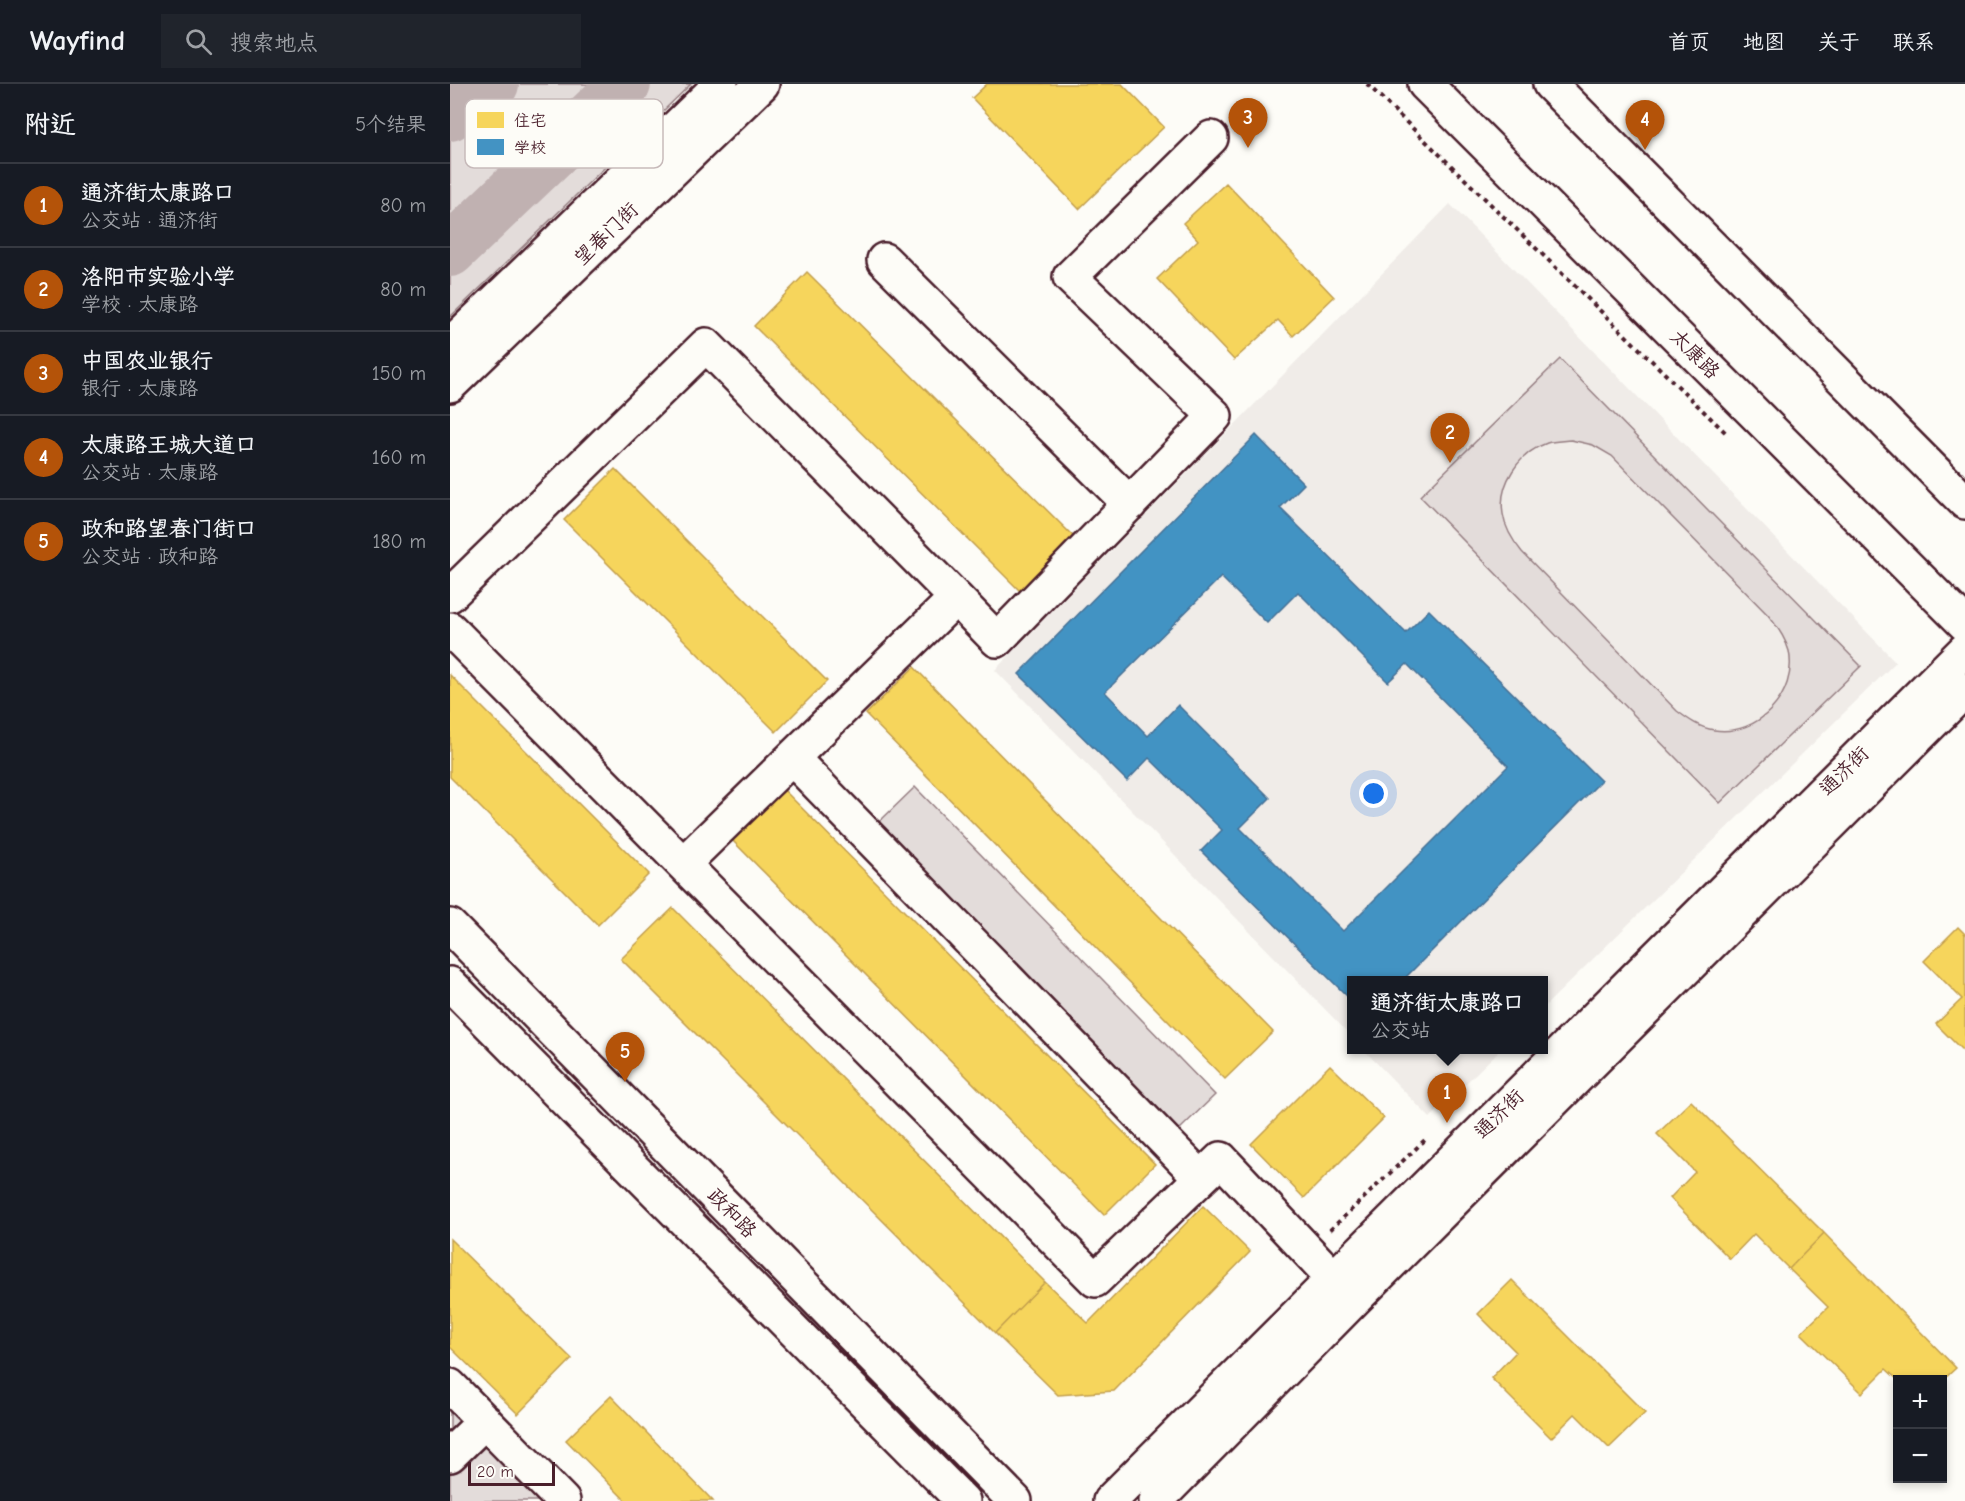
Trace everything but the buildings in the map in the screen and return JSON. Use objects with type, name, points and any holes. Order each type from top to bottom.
[{"type":"street","name":"望春门街","points":[[663,140],[721,84]]},
{"type":"street","name":"望春门街","points":[[450,385],[762,84]]},
{"type":"street","name":"太康路","points":[[1425,84],[1965,624]]},
{"type":"street","points":[[1550,84],[1965,502]]},
{"type":"street","points":[[450,595],[706,345],[997,640],[1215,416],[1070,277],[1211,138]]},
{"type":"street","name":"望春门街","points":[[450,345],[634,168]]},
{"type":"street","points":[[884,261],[1130,504]]},
{"type":"street","points":[[683,864],[956,598]]},
{"type":"street","points":[[450,629],[1095,1280],[1221,1160],[1344,1289]]},
{"type":"street","name":"通济街","points":[[1156,1501],[1344,1289],[1965,650]]},
{"type":"street","name":"通济街","points":[[1110,1501],[1344,1289],[1965,690]]},
{"type":"street","points":[[792,758],[1201,1179]]},
{"type":"street","name":"政和路","points":[[450,926],[1015,1501]]},
{"type":"street","name":"政和路","points":[[450,984],[963,1501]]},
{"type":"street","points":[[450,1386],[563,1501]]},
{"type":"street","points":[[450,1455],[485,1421]]},
{"type":"path","points":[[1367,84],[1731,438]]},
{"type":"path","points":[[1309,1251],[1378,1184]]},
{"type":"shaded area","points":[[450,84],[691,84],[663,111],[663,99],[465,99],[465,168],[604,168],[450,317]]},
{"type":"shaded area","points":[[1450,204],[1896,662],[1548,1003],[1548,976],[1347,976],[1347,1032],[995,670]]},
{"type":"shaded area","points":[[1560,359],[1861,666],[1720,803],[1420,496]],"holes":[[[1571,440],[1593,445],[1612,456],[1768,615],[1785,641],[1789,651],[1790,667],[1781,697],[1771,709],[1746,727],[1730,730],[1709,729],[1677,711],[1522,552],[1508,530],[1502,503],[1507,481],[1519,462],[1537,448],[1550,442]]]},
{"type":"shaded area","points":[[915,787],[1215,1095],[1179,1130],[879,822]]},
{"type":"shaded area","points":[[1368,1054],[1496,1054],[1430,1118]]},
{"type":"shaded area","points":[[450,1386],[563,1501],[450,1501]]},
{"type":"waterway","points":[[472,99],[493,84]]},
{"type":"waterway","points":[[609,99],[625,84]]},
{"type":"waterway","points":[[450,115],[465,104]]},
{"type":"waterway","points":[[450,251],[537,168]]},
{"type":"place","name":"中国农业银行","points":[[1248,148]]},
{"type":"place","name":"太康路王城大道口","points":[[1645,150]]},
{"type":"place","name":"洛阳市实验小学","points":[[1450,463]]},
{"type":"place","name":"政和路望春门街口","points":[[625,1082]]},
{"type":"place","name":"通济街太康路口","points":[[1447,1123]]}]
